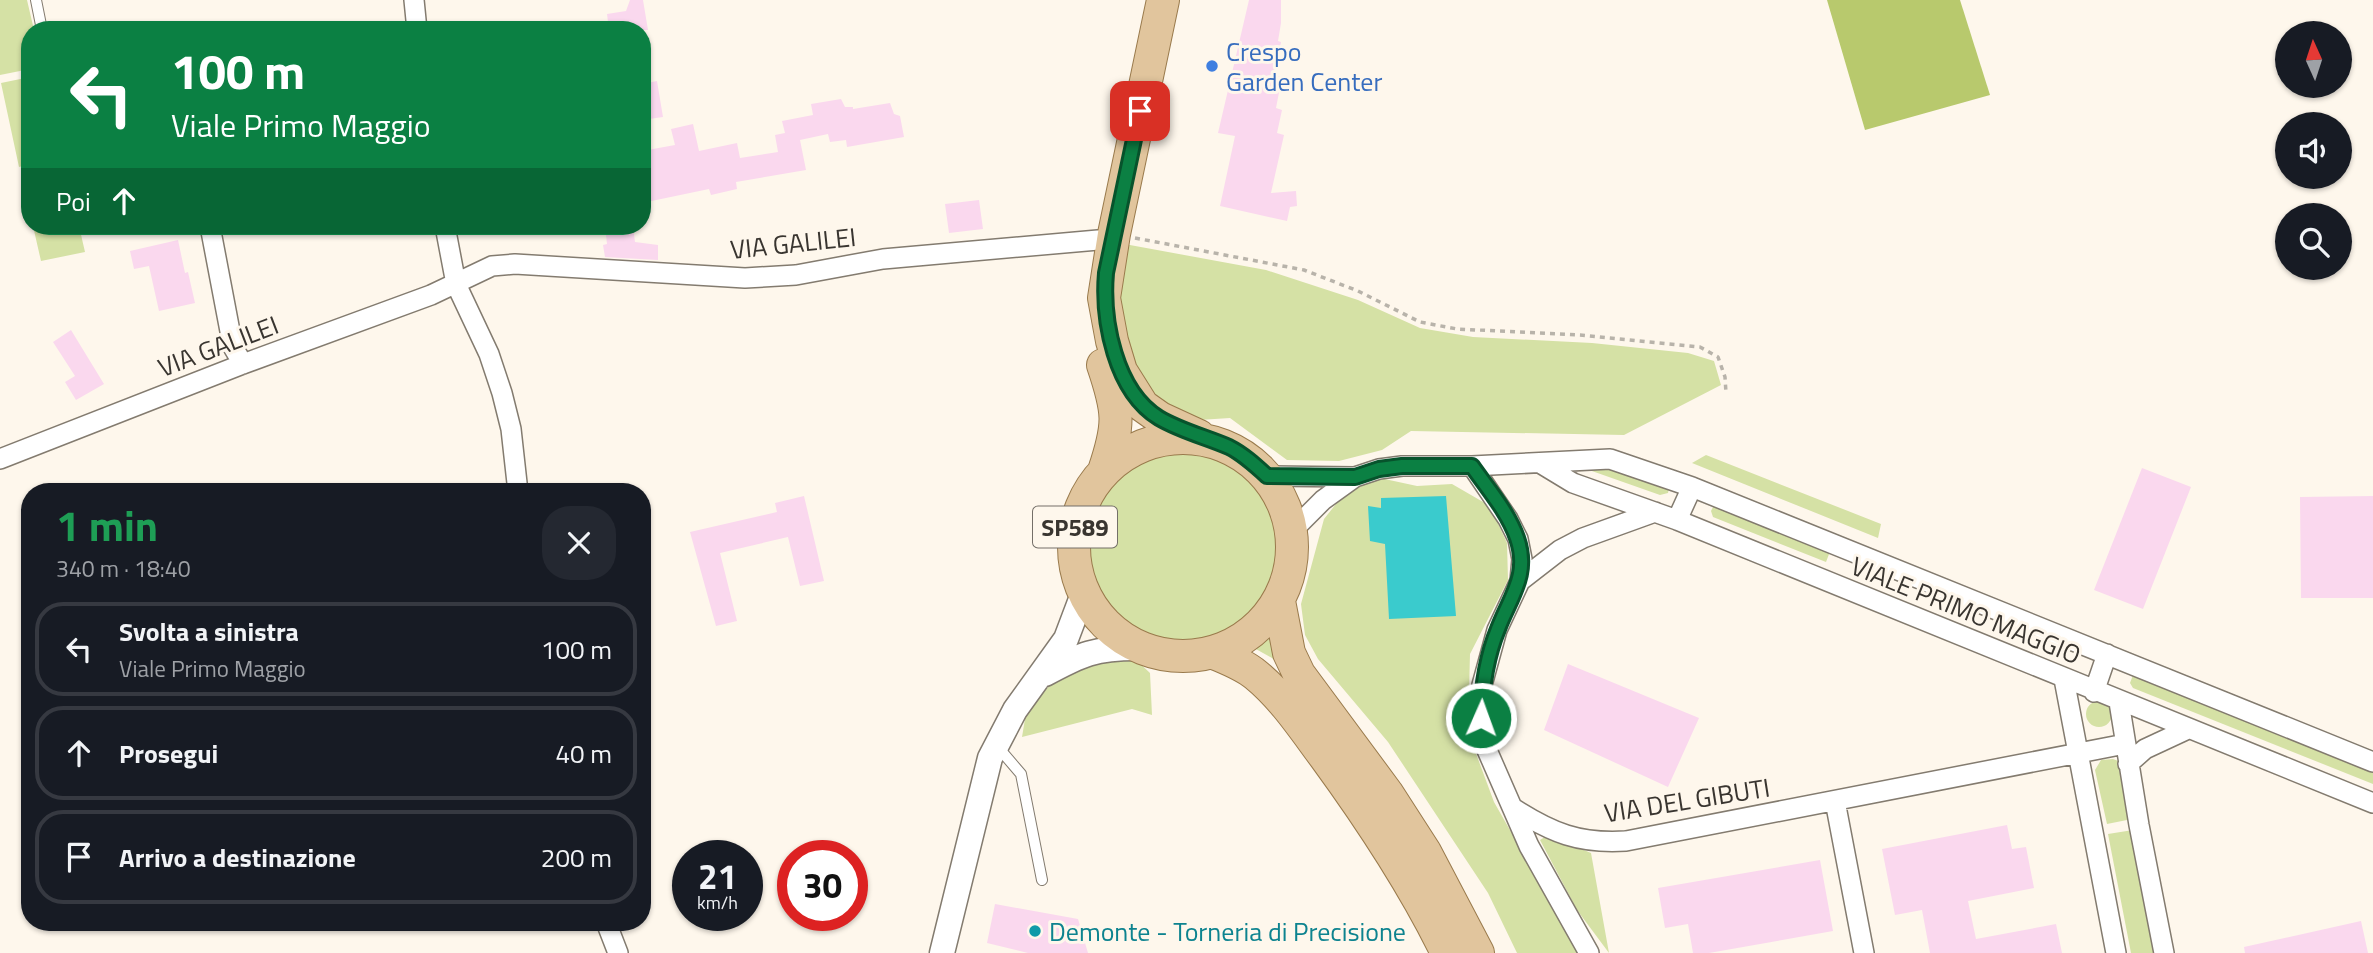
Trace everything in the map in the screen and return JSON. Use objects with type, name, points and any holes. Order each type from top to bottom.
[{"type":"main road","name":"SP589","points":[[1147,0],[1106,237],[1104,298],[1112,341],[1121,371],[1143,406],[1160,418],[1239,454],[1267,476],[1283,502],[1292,531],[1291,568],[1279,601],[1262,624],[1247,636],[1214,653],[1188,657],[1162,655],[1137,648],[1115,634],[1097,616],[1083,594],[1074,562],[1074,530],[1084,498],[1104,471],[1126,453],[1153,442],[1182,438],[1206,440]]},
{"type":"main road","name":"SP589","points":[[1104,471],[1115,438],[1117,418],[1114,395],[1090,320],[1090,295],[1163,0]]},
{"type":"main road","points":[[1279,601],[1289,653],[1299,674],[1387,793],[1425,852],[1478,953]]},
{"type":"main road","points":[[1214,653],[1254,673],[1302,726],[1361,806],[1402,869],[1447,953]]},
{"type":"street","points":[[414,0],[416,21]]},
{"type":"street","points":[[212,235],[233,347],[243,365]]},
{"type":"street","points":[[447,235],[456,284],[489,354],[502,393],[511,429],[517,483]]},
{"type":"street","name":"VIA GALILEI","points":[[0,459],[456,284],[492,266],[515,264],[745,278],[796,275],[883,260],[1106,237]]},
{"type":"street","name":"VIALE PRIMO MAGGIO","points":[[1355,477],[1379,469],[1402,466],[1472,466],[1610,458],[1692,487],[2373,762]]},
{"type":"street","name":"VIALE PRIMO MAGGIO","points":[[1540,463],[1573,483],[1677,520],[2094,692],[2373,803]]},
{"type":"street","points":[[1472,466],[1508,519],[1518,540],[1522,559],[1520,581],[1494,641],[1482,685],[1481,718],[1487,750],[1529,846],[1589,953]]},
{"type":"street","points":[[1267,476],[1355,477]]},
{"type":"street","points":[[1292,531],[1323,500],[1355,477]]},
{"type":"street","points":[[1677,520],[1692,487]]},
{"type":"street","points":[[1520,581],[1560,550],[1583,538],[1655,512]]},
{"type":"street","points":[[942,953],[986,771],[1014,710],[1066,639],[1083,594]]},
{"type":"street","points":[[1041,676],[1084,654],[1111,648],[1137,648]]},
{"type":"street","points":[[2094,692],[2107,654]]},
{"type":"street","points":[[2064,679],[2116,953]]},
{"type":"street","points":[[2119,702],[2124,744],[2164,953]]},
{"type":"street","points":[[2129,764],[2145,749],[2188,729]]},
{"type":"street","name":"VIA DEL GIBUTI","points":[[1513,808],[1544,828],[1577,838],[1602,842],[1626,841],[2124,744]]},
{"type":"street","points":[[1835,801],[1864,953]]},
{"type":"street","points":[[609,931],[618,953]]},
{"type":"lane","points":[[36,0],[41,21]]},
{"type":"lane","points":[[996,746],[1021,774],[1042,880]]},
{"type":"path","points":[[1106,237],[1304,271],[1357,291],[1420,322],[1457,329],[1566,334],[1700,347],[1718,357],[1725,377],[1726,393]]},
{"type":"green space","points":[[0,0],[27,0],[32,21],[21,21],[21,71],[0,75]]},
{"type":"green space","points":[[1827,0],[1960,0],[1990,95],[1865,130]]},
{"type":"green space","points":[[21,79],[19,167],[1,83]]},
{"type":"green space","points":[[35,235],[81,235],[85,252],[41,261]]},
{"type":"green space","points":[[1119,243],[1266,270],[1358,300],[1420,328],[1473,337],[1592,343],[1688,353],[1714,361],[1721,385],[1624,435],[1411,431],[1382,450],[1339,461],[1287,460],[1230,418],[1199,420],[1158,403],[1124,344],[1112,282]]},
{"type":"green space","points":[[1185,452],[1221,459],[1252,480],[1273,511],[1280,547],[1273,583],[1252,614],[1221,635],[1185,642],[1149,635],[1118,614],[1097,583],[1090,547],[1097,511],[1118,480],[1149,459]]},
{"type":"green space","points":[[1706,455],[1881,524],[1878,538],[1692,463]]},
{"type":"green space","points":[[1572,464],[1607,465],[1669,488],[1668,493],[1660,495]]},
{"type":"green space","points":[[1380,478],[1417,486],[1452,484],[1490,506],[1507,543],[1508,580],[1470,654],[1468,732],[1494,802],[1580,953],[1517,953],[1488,893],[1388,742],[1318,659],[1305,635],[1301,604],[1324,519],[1344,494]]},
{"type":"green space","points":[[1714,505],[1831,549],[1826,562],[1713,517],[1711,511]]},
{"type":"green space","points":[[1276,632],[1288,674],[1272,658],[1254,648]]},
{"type":"green space","points":[[1132,656],[1150,673],[1152,715],[1132,709],[1022,737],[1026,713],[1062,671]]},
{"type":"green space","points":[[2133,675],[2373,767],[2373,784],[2133,688],[2130,683]]},
{"type":"green space","points":[[2099,701],[2108,705],[2112,714],[2108,723],[2099,727],[2090,723],[2086,714],[2090,705]]},
{"type":"green space","points":[[2113,759],[2121,762],[2132,819],[2107,824],[2095,770],[2101,760]]},
{"type":"green space","points":[[2133,830],[2157,953],[2131,953],[2108,834]]},
{"type":"green space","points":[[1548,835],[1591,853],[1609,953],[1577,910],[1540,840]]},
{"type":"water","points":[[1446,496],[1456,616],[1389,619],[1385,544],[1370,541],[1368,506],[1381,508],[1381,498]]},
{"type":"building","points":[[630,0],[643,0],[646,21],[608,21],[607,14],[626,11]]},
{"type":"building","points":[[1249,0],[1281,0],[1278,41],[1281,42],[1275,75],[1282,77],[1276,108],[1282,110],[1277,133],[1284,135],[1271,193],[1296,191],[1297,206],[1290,207],[1287,221],[1220,206],[1235,136],[1218,133]]},
{"type":"building","points":[[657,81],[663,117],[651,119],[651,82]]},
{"type":"building","points":[[841,99],[845,107],[853,109],[890,103],[894,114],[900,116],[904,137],[847,147],[846,140],[830,142],[828,134],[800,140],[806,170],[736,182],[737,189],[711,195],[709,189],[651,201],[651,149],[675,145],[671,129],[693,124],[699,151],[737,143],[740,158],[778,152],[775,135],[785,133],[782,121],[813,115],[811,104]]},
{"type":"building","points":[[979,200],[983,229],[949,233],[945,204]]},
{"type":"building","points":[[606,235],[634,235],[635,242],[658,245],[658,260],[605,257],[603,245],[607,244]]},
{"type":"building","points":[[178,240],[195,303],[159,311],[149,266],[134,269],[130,251]]},
{"type":"building","points":[[71,330],[104,384],[76,400],[65,382],[75,376],[53,342]]},
{"type":"building","points":[[2142,468],[2191,487],[2143,609],[2094,590]]},
{"type":"building","points":[[804,496],[824,581],[800,586],[788,537],[720,553],[737,621],[716,626],[690,532],[777,512],[775,503]]},
{"type":"building","points":[[2373,496],[2373,598],[2301,598],[2300,497]]},
{"type":"building","points":[[1568,664],[1699,718],[1668,787],[1544,730]]},
{"type":"building","points":[[2007,825],[2012,849],[2026,847],[2034,888],[1968,901],[1976,939],[2056,924],[2062,953],[1930,953],[1922,910],[1895,915],[1882,849]]},
{"type":"building","points":[[1820,860],[1833,931],[1709,953],[1693,953],[1688,924],[1665,928],[1658,888]]},
{"type":"building","name":"Demonte - Torneria di Precisione","points":[[995,904],[1078,919],[1088,953],[1028,953],[987,943]]},
{"type":"building","points":[[2361,921],[2368,953],[2245,953],[2244,947]]},
{"type":"place","name":"Crespo Garden Center","points":[[1212,66]]},
{"type":"place","name":"Demonte - Torneria di Precisione","points":[[1035,931]]},
{"type":"route","points":[[1140,111],[1106,273],[1104,298],[1106,316],[1121,371],[1143,406],[1160,418],[1206,440],[1229,447],[1250,460],[1267,476],[1355,477],[1379,469],[1402,466],[1472,466],[1508,519],[1518,540],[1522,559],[1520,581],[1497,631],[1482,685],[1481,718]]}]
